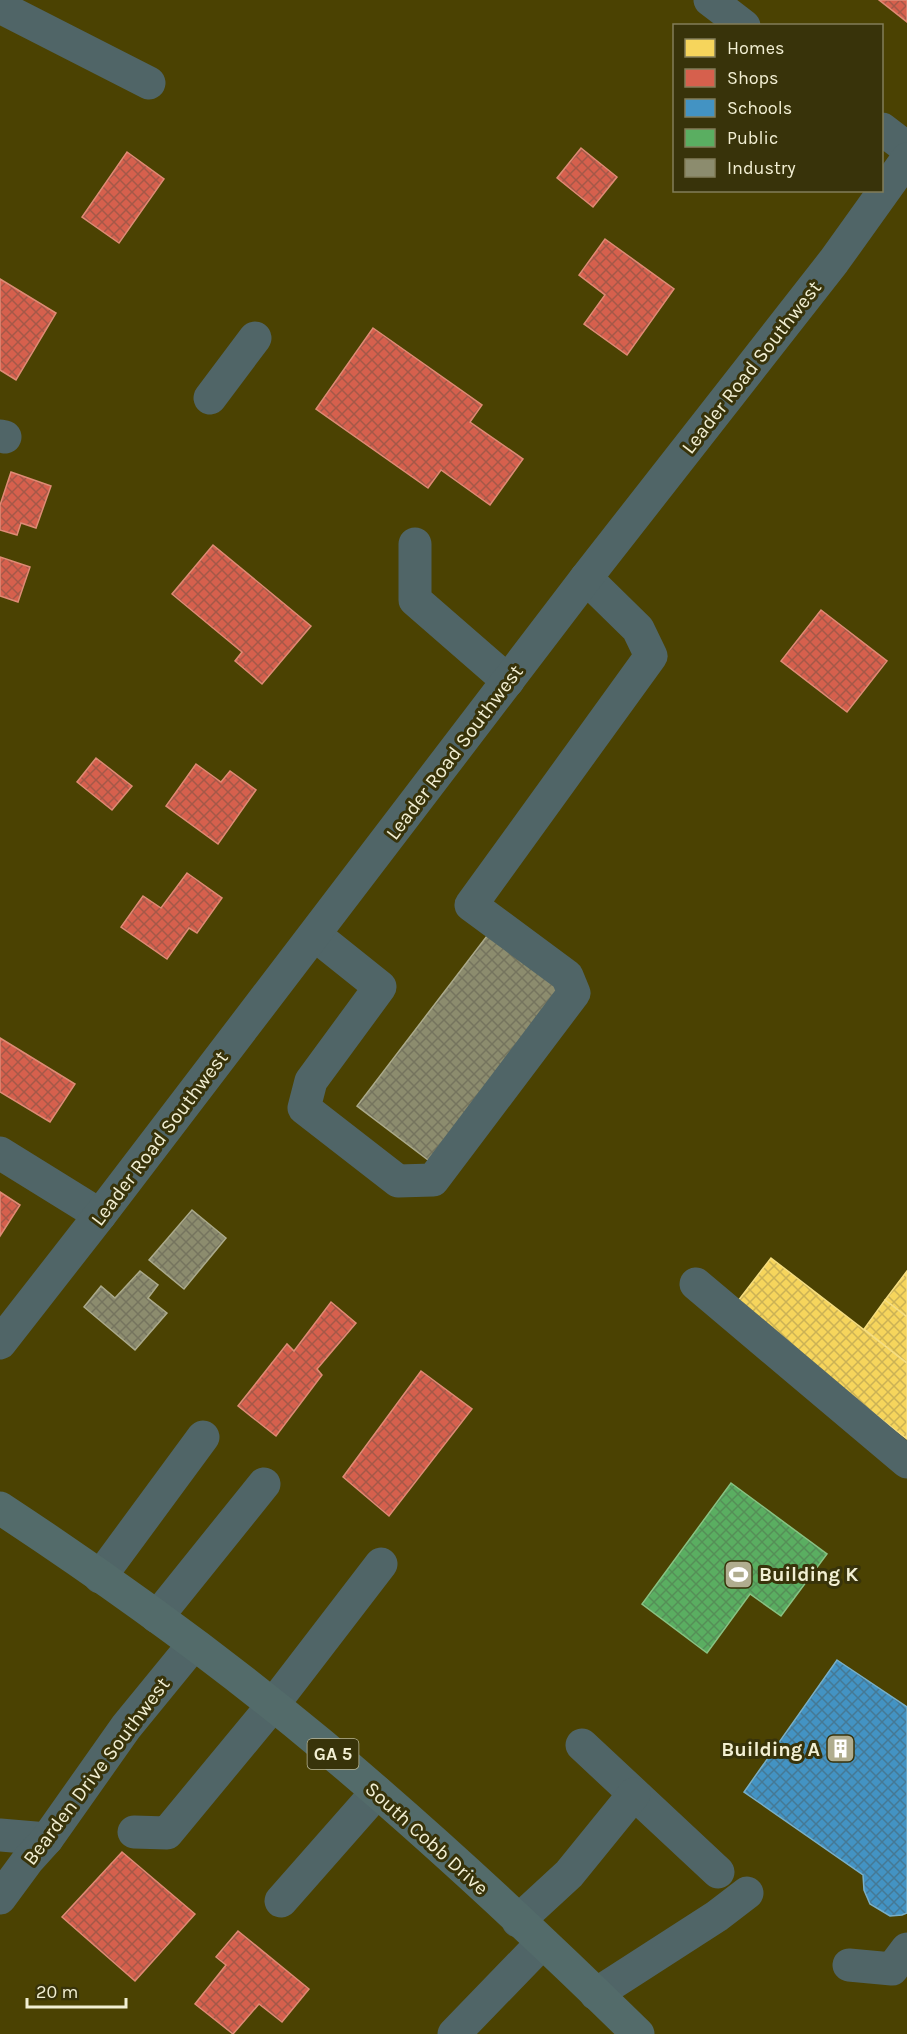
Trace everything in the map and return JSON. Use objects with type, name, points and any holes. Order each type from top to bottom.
[{"type":"main road","name":"South Cobb Drive","points":[[0,1508],[157,1617],[272,1706],[377,1792],[596,1994],[626,2030]]},
{"type":"street","points":[[710,0],[741,24]]},
{"type":"street","points":[[0,7],[149,83]]},
{"type":"street","points":[[883,130],[907,148]]},
{"type":"street","name":"Leader Road Southwest","points":[[0,1343],[586,578],[834,261],[907,159]]},
{"type":"street","points":[[210,398],[255,338]]},
{"type":"street","points":[[415,544],[415,600],[508,681]]},
{"type":"street","points":[[315,934],[380,987],[311,1081],[304,1108],[398,1181],[433,1180],[574,993],[567,976],[471,905],[651,656],[638,629],[586,578]]},
{"type":"street","points":[[0,1153],[100,1215]]},
{"type":"street","points":[[696,1284],[907,1462]]},
{"type":"street","points":[[100,1576],[203,1437]]},
{"type":"street","points":[[157,1617],[264,1484]]},
{"type":"street","points":[[134,1832],[175,1840],[272,1706],[381,1564]]},
{"type":"street","name":"Bearden Drive Southwest","points":[[0,1898],[46,1839],[89,1799],[126,1727],[193,1645]]},
{"type":"street","points":[[582,1745],[718,1872]]},
{"type":"street","points":[[281,1901],[377,1792]]},
{"type":"street","points":[[454,2034],[530,1932],[568,1874],[634,1794]]},
{"type":"street","points":[[0,1836],[46,1839]]},
{"type":"street","points":[[596,1994],[717,1916],[747,1893]]},
{"type":"street","points":[[849,1965],[892,1969],[907,1949]]},
{"type":"shaded area","points":[[0,0],[907,0],[907,2034],[0,2034]]},
{"type":"building: Homes","points":[[771,1258],[907,1363],[907,1439],[734,1306]]},
{"type":"building: Homes","points":[[907,1271],[907,1317],[885,1300]]},
{"type":"building: Homes","points":[[885,1300],[907,1317],[907,1363],[864,1329]]},
{"type":"building: Shops","points":[[879,0],[907,0],[907,22]]},
{"type":"building: Shops","points":[[581,148],[617,177],[593,207],[557,178]]},
{"type":"building: Shops","points":[[127,152],[164,179],[119,243],[82,217]]},
{"type":"building: Shops","points":[[605,239],[674,289],[627,355],[584,324],[605,295],[579,275]]},
{"type":"building: Shops","points":[[0,279],[56,313],[16,380],[0,370]]},
{"type":"building: Shops","points":[[373,328],[482,405],[470,422],[523,459],[490,505],[441,470],[428,488],[316,409]]},
{"type":"building: Shops","points":[[11,472],[51,486],[36,528],[21,523],[17,535],[0,530],[0,505]]},
{"type":"building: Shops","points":[[213,545],[311,626],[262,684],[235,661],[242,652],[172,594]]},
{"type":"building: Shops","points":[[0,557],[30,567],[18,602],[0,596]]},
{"type":"building: Shops","points":[[821,610],[887,661],[847,712],[781,661]]},
{"type":"building: Shops","points":[[96,758],[132,786],[112,810],[77,782]]},
{"type":"building: Shops","points":[[196,764],[221,782],[230,771],[256,790],[218,844],[166,806]]},
{"type":"building: Shops","points":[[187,873],[222,898],[197,933],[189,928],[167,959],[121,927],[143,896],[161,908]]},
{"type":"building: Shops","points":[[0,1038],[75,1084],[50,1122],[0,1092]]},
{"type":"building: Shops","points":[[0,1192],[20,1205],[0,1236]]},
{"type":"building: Shops","points":[[331,1302],[356,1323],[317,1369],[322,1375],[276,1436],[238,1406],[287,1344],[294,1351]]},
{"type":"building: Shops","points":[[421,1371],[472,1409],[389,1516],[343,1477]]},
{"type":"building: Shops","points":[[122,1852],[195,1914],[135,1981],[62,1917]]},
{"type":"building: Shops","points":[[238,1931],[309,1989],[282,2022],[259,2004],[233,2034],[195,2004],[226,1965],[216,1957]]},
{"type":"building: Schools","name":"Building A","points":[[837,1660],[907,1707],[907,1913],[902,1915],[890,1916],[870,1904],[864,1890],[863,1875],[744,1792]]},
{"type":"building: Public","name":"Building K","points":[[731,1483],[827,1554],[781,1616],[750,1594],[707,1653],[642,1604]]},
{"type":"building: Industry","points":[[490,932],[564,988],[432,1163],[357,1106]]},
{"type":"building: Industry","points":[[192,1210],[226,1238],[184,1289],[149,1260]]},
{"type":"building: Industry","points":[[140,1271],[158,1285],[148,1298],[167,1313],[135,1350],[84,1307],[101,1286],[115,1298]]},
{"type":"place","name":"Building K","points":[[738,1574]]},
{"type":"place","name":"Building A","points":[[841,1749]]}]
